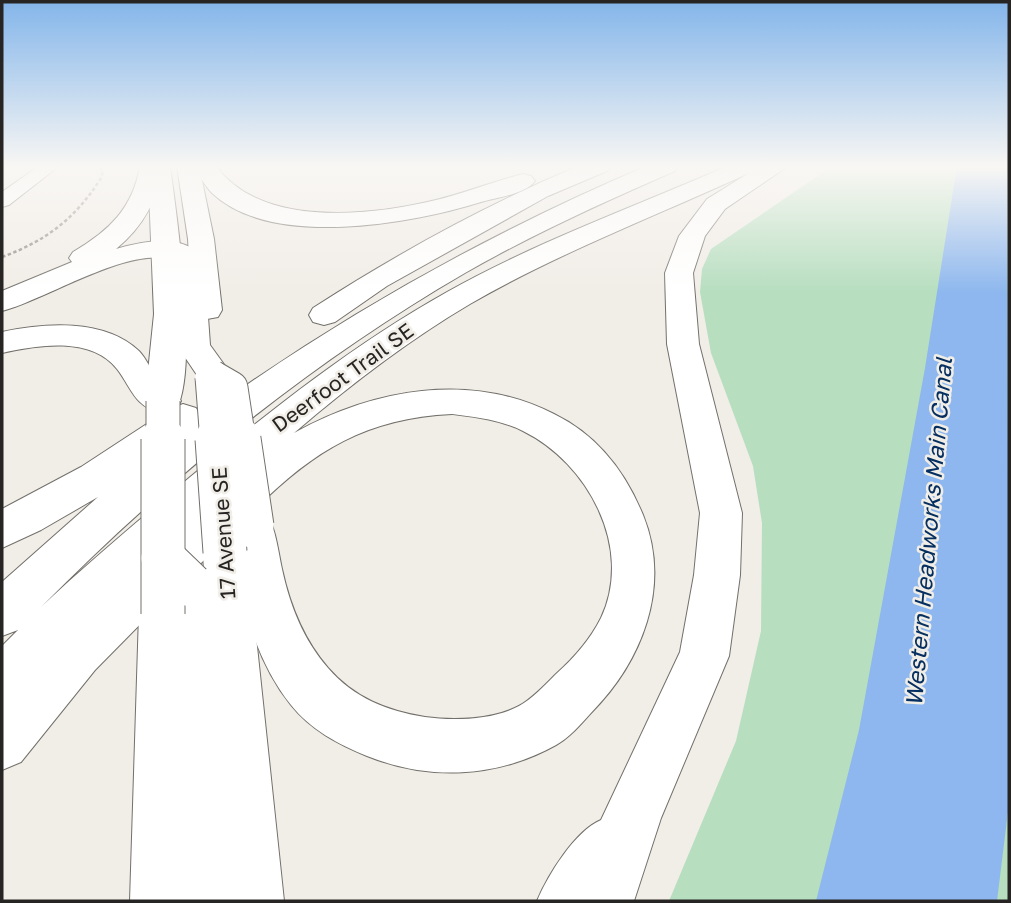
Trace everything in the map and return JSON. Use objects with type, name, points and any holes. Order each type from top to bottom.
[{"type":"main road","points":[[2,294],[77,261],[113,240],[133,219],[139,208]]},
{"type":"main road","name":"17 Avenue SE","points":[[163,208],[167,249],[169,365],[163,401],[199,567],[252,901]]},
{"type":"main road","name":"17 Avenue SE","points":[[162,901],[199,567],[212,374],[201,239],[196,208]]},
{"type":"main road","points":[[257,208],[310,218],[360,218],[432,208]]},
{"type":"main road","points":[[2,529],[106,474],[334,307],[377,280],[509,208]]},
{"type":"main road","name":"Deerfoot Trail SE","points":[[2,613],[137,488],[254,395],[324,345],[507,239],[570,208]]},
{"type":"main road","name":"Deerfoot Trail SE","points":[[2,683],[152,535],[263,436],[382,344],[462,295],[501,275],[652,208]]},
{"type":"main road","points":[[602,901],[632,817],[704,656],[717,575],[722,513],[683,344],[679,273],[692,236],[713,208]]},
{"type":"main road","points":[[2,302],[92,265],[145,251],[167,249],[190,260],[194,347],[212,374]]},
{"type":"main road","points":[[2,342],[32,337],[97,342],[127,359],[146,388],[163,401]]},
{"type":"main road","points":[[2,743],[77,652],[270,469],[296,449],[332,428],[366,414],[397,406],[432,400],[465,401],[498,407],[527,417],[553,429],[574,445],[593,464],[609,486],[623,514],[631,544],[630,607],[616,642],[600,669],[538,725],[494,741],[448,747],[407,741],[366,728],[334,710],[293,664],[278,637],[267,604],[199,567],[201,901]]},
{"type":"main road","points":[[569,901],[632,817]]},
{"type":"path","points":[[2,257],[48,235],[82,208]]},
{"type":"green space","points":[[771,208],[1009,208],[1009,901],[669,901],[736,741],[761,631],[762,523],[753,466],[711,353],[700,292],[702,269],[711,249]]},
{"type":"water","name":"Western Headworks Main Canal","points":[[950,208],[1007,208],[1009,803],[997,901],[816,901],[859,730],[925,368]]}]
